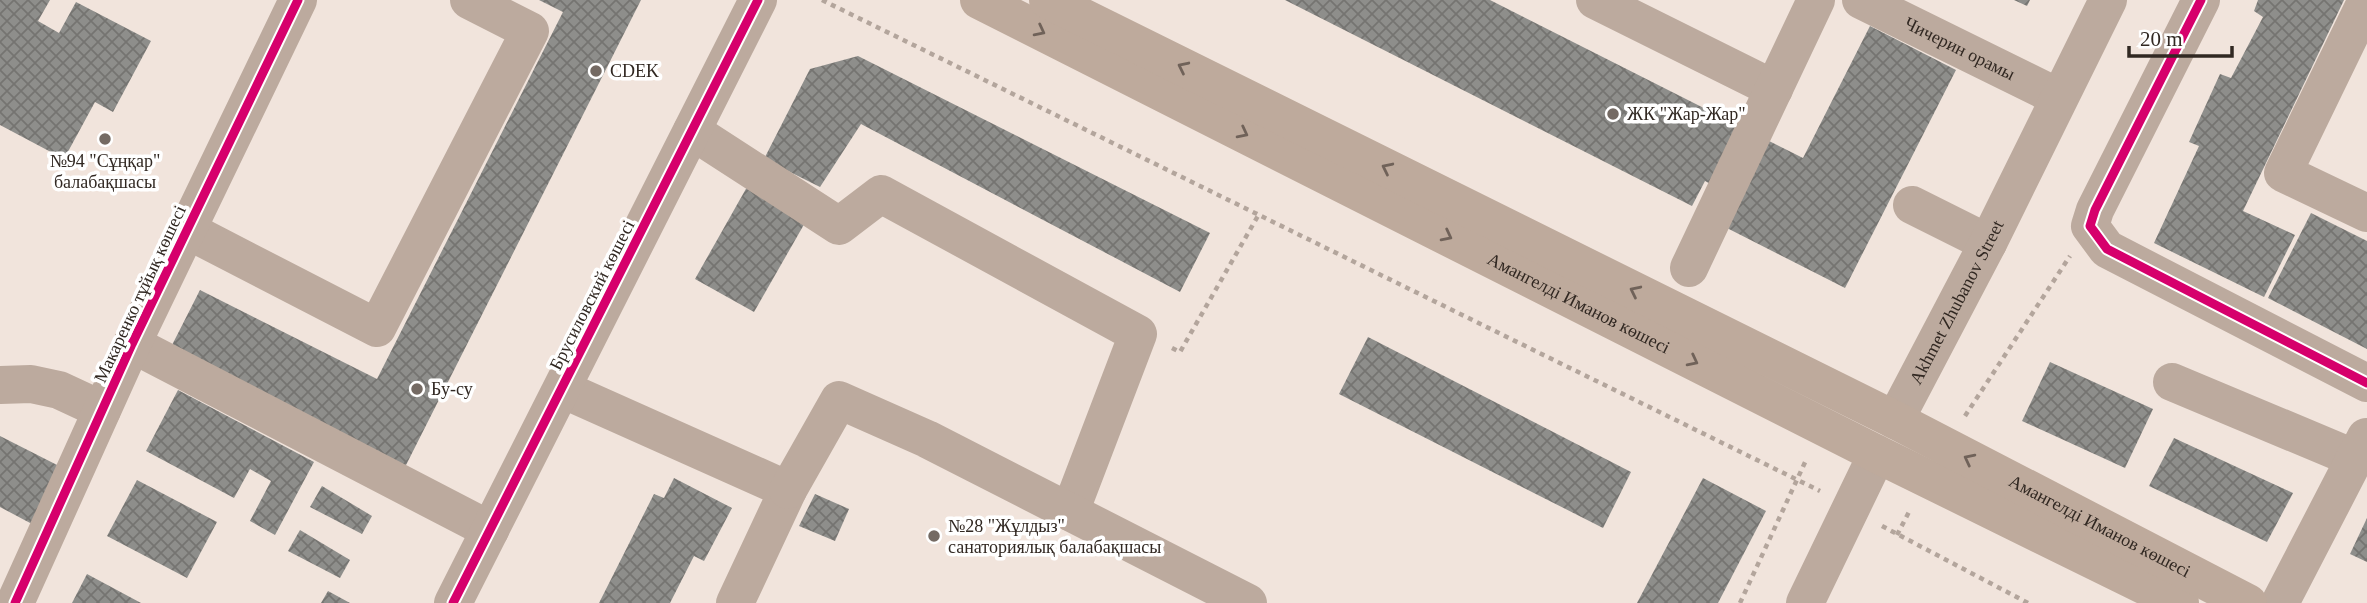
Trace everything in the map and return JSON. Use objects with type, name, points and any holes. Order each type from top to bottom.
[{"type":"main road","name":"Амангелді Иманов көшесі","points":[[979,0],[1877,454],[2180,603]]},
{"type":"main road","name":"Амангелді Иманов көшесі","points":[[1048,0],[1895,420],[2248,603]]},
{"type":"main road","name":"Akhmet Zhubanov Street","points":[[1877,454],[1895,420]]},
{"type":"street","name":"Макаренко тұйық көшесі","points":[[15,603],[132,344],[298,0]]},
{"type":"street","points":[[187,230],[377,328],[530,32],[469,0]]},
{"type":"street","name":"Брусиловский көшесі","points":[[453,603],[758,0]]},
{"type":"street","points":[[1595,0],[1774,89]]},
{"type":"street","points":[[1689,268],[1816,0]]},
{"type":"street","name":"Чичерин орамы","points":[[1861,0],[2058,97]]},
{"type":"street","name":"Akhmet Zhubanov Street","points":[[1895,420],[1988,243],[2108,0]]},
{"type":"street","points":[[2202,0],[2090,226],[2106,249],[2367,383]]},
{"type":"street","points":[[2367,0],[2283,173],[2367,213]]},
{"type":"street","points":[[692,131],[839,226],[881,194],[1138,334],[1070,512]]},
{"type":"street","points":[[1912,205],[1988,243]]},
{"type":"street","points":[[132,344],[490,530]]},
{"type":"street","points":[[2172,382],[2362,447],[2280,603]]},
{"type":"street","points":[[0,385],[31,384],[59,390],[102,410]]},
{"type":"street","points":[[562,389],[788,490]]},
{"type":"street","points":[[734,603],[788,490],[839,400],[927,439],[1248,603]]},
{"type":"street","name":"Akhmet Zhubanov Street","points":[[1805,603],[1877,454]]},
{"type":"path","points":[[822,0],[1797,479]]},
{"type":"path","points":[[1138,334],[1180,352],[1259,214]]},
{"type":"path","points":[[1944,446],[2090,226]]},
{"type":"path","points":[[1740,603],[1822,426]]},
{"type":"path","points":[[1897,535],[2028,603]]},
{"type":"building","points":[[0,0],[50,0],[38,21],[59,33],[76,2],[151,41],[113,112],[95,102],[64,159],[0,125]]},
{"type":"building","points":[[539,0],[641,0],[405,467],[170,349],[200,290],[377,379],[563,12]]},
{"type":"building","name":"ЖК \"Жар-Жар\"","points":[[1285,0],[1490,0],[1803,158],[1870,26],[1956,70],[1845,288],[1725,227],[1739,199],[1705,181],[1692,206]]},
{"type":"building","points":[[2014,0],[2030,0],[2027,6]]},
{"type":"building","points":[[2258,0],[2344,0],[2243,211],[2295,235],[2264,297],[2154,243],[2199,146],[2189,142],[2220,74],[2231,78],[2263,17],[2254,11]]},
{"type":"building","points":[[858,56],[1210,233],[1180,292],[861,124],[820,187],[764,159],[810,69]]},
{"type":"building","points":[[747,187],[806,221],[754,312],[695,279]]},
{"type":"building","points":[[2311,213],[2367,241],[2367,349],[2268,298]]},
{"type":"building","points":[[1368,337],[1631,472],[1603,528],[1339,394]]},
{"type":"building","points":[[2050,362],[2153,409],[2125,468],[2022,421]]},
{"type":"building","points":[[178,390],[314,462],[275,535],[250,521],[271,481],[250,469],[234,498],[146,451]]},
{"type":"building","points":[[0,436],[61,467],[32,524],[0,507]]},
{"type":"building","points":[[2174,438],[2293,493],[2267,542],[2149,486]]},
{"type":"building","points":[[674,478],[732,508],[704,561],[694,556],[670,603],[599,603],[654,494],[664,498]]},
{"type":"building","points":[[1703,478],[1766,511],[1718,603],[1637,603]]},
{"type":"building","points":[[137,480],[217,522],[187,578],[107,536]]},
{"type":"building","points":[[322,486],[372,516],[362,534],[310,507]]},
{"type":"building","points":[[815,494],[849,509],[835,541],[799,526]]},
{"type":"building","points":[[2367,518],[2367,562],[2350,554]]},
{"type":"building","points":[[300,530],[350,560],[340,578],[288,551]]},
{"type":"building","points":[[87,574],[141,603],[72,603]]},
{"type":"building","points":[[328,591],[350,603],[321,603]]},
{"type":"cycle path","points":[[15,603],[132,344],[298,0]]},
{"type":"cycle path","points":[[453,603],[758,0]]},
{"type":"cycle path","points":[[2201,0],[2095,210],[2090,226],[2107,249],[2367,383]]},
{"type":"place","name":"CDEK","points":[[596,71]]},
{"type":"place","name":"ЖК \"Жар-Жар\"","points":[[1613,114]]},
{"type":"place","name":"№94 \"Сұңқар\" балабақшасы","points":[[105,139]]},
{"type":"place","name":"Бу-су","points":[[417,389]]},
{"type":"place","name":"№28 \"Жұлдыз\" санаториялық балабақшасы","points":[[934,536]]}]
